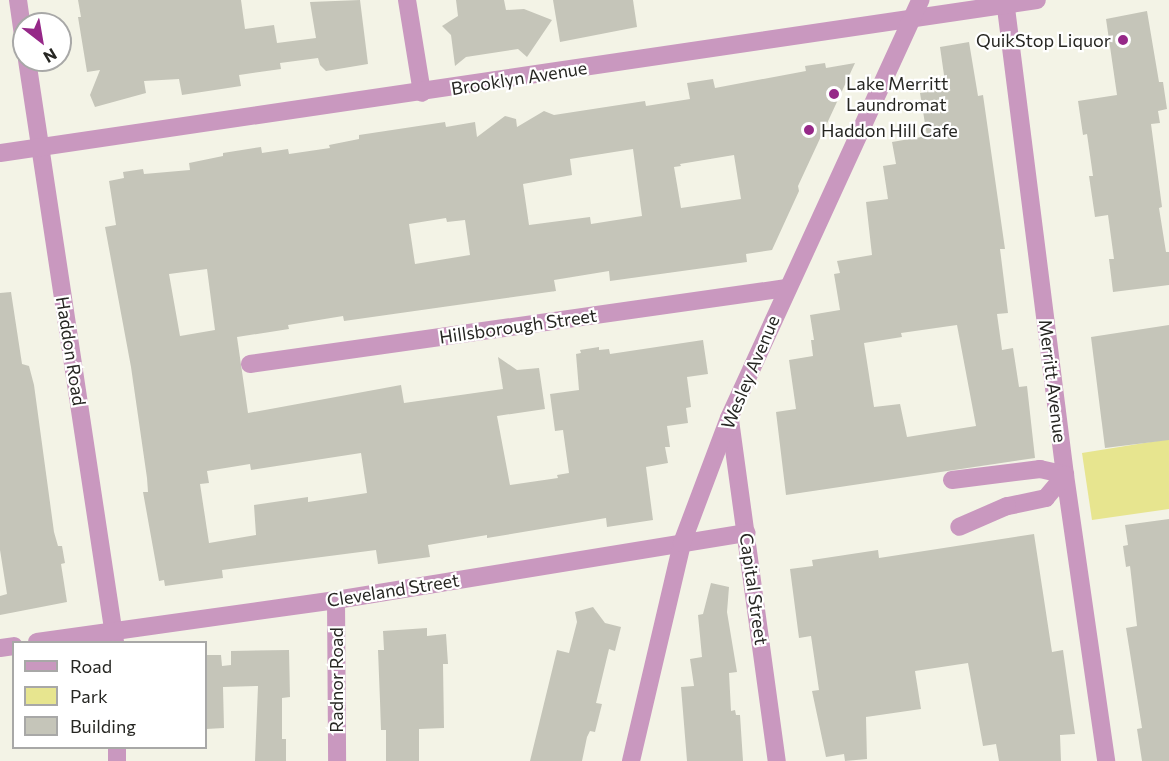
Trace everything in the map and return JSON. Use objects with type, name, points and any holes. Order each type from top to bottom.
[{"type":"street","points":[[407,0],[422,93]]},
{"type":"street","name":"Wesley Avenue","points":[[632,761],[682,543],[729,418],[909,19],[920,0]]},
{"type":"street","name":"Brooklyn Avenue","points":[[0,153],[422,93],[909,19],[1001,1],[1037,0]]},
{"type":"street","name":"Merritt Avenue","points":[[1001,1],[1106,761]]},
{"type":"street","name":"Haddon Road","points":[[29,72],[115,637]]},
{"type":"street","name":"Hillsborough Street","points":[[250,364],[787,288]]},
{"type":"street","name":"Capital Street","points":[[729,418],[747,533],[777,761]]},
{"type":"street","points":[[952,480],[1040,469],[1065,476],[1046,498],[1007,506],[959,527]]},
{"type":"street","name":"Cleveland Street","points":[[53,641],[115,637],[747,533]]},
{"type":"street","name":"Radnor Road","points":[[336,600],[337,761]]},
{"type":"green space","points":[[1169,439],[1169,509],[1092,520],[1082,453]]},
{"type":"building","points":[[78,0],[241,0],[245,29],[274,25],[277,43],[316,38],[310,2],[360,0],[368,64],[326,71],[320,65],[318,58],[280,63],[281,69],[239,75],[241,86],[182,95],[179,79],[144,81],[146,93],[95,107],[90,95],[100,70],[87,72],[78,17],[81,17]]},
{"type":"building","points":[[456,0],[504,0],[506,10],[524,9],[552,20],[527,57],[518,49],[466,57],[455,66],[451,35],[442,26],[458,16]]},
{"type":"building","points":[[553,0],[633,0],[637,27],[560,42]]},
{"type":"building","points":[[1147,11],[1159,82],[1163,82],[1167,109],[1158,111],[1160,123],[1151,124],[1162,207],[1159,208],[1166,252],[1169,252],[1169,285],[1113,292],[1109,259],[1114,259],[1108,215],[1095,217],[1089,176],[1093,176],[1087,134],[1083,135],[1078,101],[1117,95],[1106,19]]},
{"type":"building","points":[[969,42],[978,96],[983,95],[1005,249],[1000,249],[1008,313],[997,314],[1002,350],[1013,348],[1019,387],[1027,386],[1035,458],[786,495],[776,412],[796,409],[789,360],[813,356],[811,340],[814,340],[810,315],[840,310],[834,274],[840,273],[837,261],[872,255],[866,202],[888,199],[883,166],[896,164],[892,142],[927,136],[920,93],[942,89],[941,83],[945,82],[940,47]],"holes":[[[957,325],[976,426],[907,437],[900,404],[874,407],[864,343],[902,337],[901,333]]]},
{"type":"building","points":[[825,63],[826,68],[855,63],[798,186],[799,191],[772,250],[746,254],[747,262],[610,281],[609,271],[554,280],[556,291],[344,321],[343,316],[288,325],[289,329],[237,337],[248,413],[401,385],[404,403],[503,389],[498,357],[517,370],[539,368],[545,409],[497,416],[510,485],[558,478],[557,475],[569,473],[563,430],[555,431],[550,394],[579,390],[576,354],[581,353],[580,350],[599,347],[599,350],[609,349],[610,354],[703,340],[708,374],[687,377],[691,407],[686,408],[688,423],[667,426],[670,447],[665,447],[668,463],[646,467],[653,520],[607,527],[606,518],[487,538],[487,535],[428,545],[430,557],[378,564],[376,550],[222,570],[223,578],[165,586],[164,580],[159,581],[143,492],[148,492],[147,478],[131,367],[105,227],[116,225],[109,181],[124,178],[123,172],[143,169],[144,174],[190,170],[189,163],[223,156],[223,153],[261,147],[262,153],[288,149],[289,154],[330,148],[329,145],[359,139],[359,135],[445,122],[446,127],[475,122],[477,137],[505,116],[516,119],[517,127],[544,111],[554,115],[645,101],[646,106],[690,99],[687,83],[713,79],[715,88],[806,71],[805,66]],"holes":[[[633,149],[642,216],[591,224],[590,217],[529,225],[523,184],[572,175],[570,159]],[[734,155],[741,199],[681,208],[674,167],[681,166],[680,164]],[[446,218],[447,222],[465,220],[470,255],[415,264],[409,224]],[[207,269],[215,330],[180,336],[169,274]],[[361,453],[367,493],[308,502],[308,497],[254,505],[256,535],[209,543],[200,484],[209,483],[207,471],[250,464],[251,470]]]},
{"type":"building","points":[[11,292],[22,364],[29,366],[34,385],[54,532],[58,546],[62,546],[65,563],[61,564],[67,602],[0,615],[0,596],[7,594],[0,550],[0,293]]},
{"type":"building","points":[[1169,325],[1169,440],[1105,448],[1091,337]]},
{"type":"building","points":[[1169,519],[1169,761],[1142,761],[1137,729],[1142,728],[1126,628],[1137,626],[1130,566],[1126,567],[1123,546],[1128,545],[1125,525]]},
{"type":"building","points":[[1034,534],[1052,652],[1063,650],[1075,734],[1060,735],[1061,761],[999,761],[996,744],[983,746],[968,663],[915,671],[921,709],[866,717],[867,759],[845,761],[844,754],[826,757],[812,691],[819,690],[811,636],[799,638],[790,569],[813,566],[812,560],[878,550],[879,558]]},
{"type":"building","points":[[711,583],[729,587],[727,612],[737,672],[729,673],[731,711],[735,710],[736,715],[740,715],[743,761],[687,761],[681,687],[694,686],[690,659],[702,657],[698,615],[703,614]]},
{"type":"building","points":[[593,607],[605,623],[621,627],[615,651],[609,649],[596,703],[602,704],[595,732],[590,731],[587,737],[582,761],[530,761],[557,650],[569,653],[577,622],[575,612]]},
{"type":"building","points":[[427,628],[427,636],[446,634],[448,664],[443,664],[444,728],[419,729],[419,761],[386,761],[386,730],[381,730],[378,650],[384,650],[383,631]]},
{"type":"building","points":[[289,650],[290,697],[282,698],[282,739],[286,739],[286,761],[255,761],[258,686],[223,687],[224,728],[207,729],[207,655],[221,655],[222,666],[231,665],[231,651]]},
{"type":"place","name":"QuikStop Liquor","points":[[1123,40]]},
{"type":"place","name":"Lake Merritt Laundromat","points":[[834,94]]},
{"type":"place","name":"Haddon Hill Cafe","points":[[809,130]]}]
